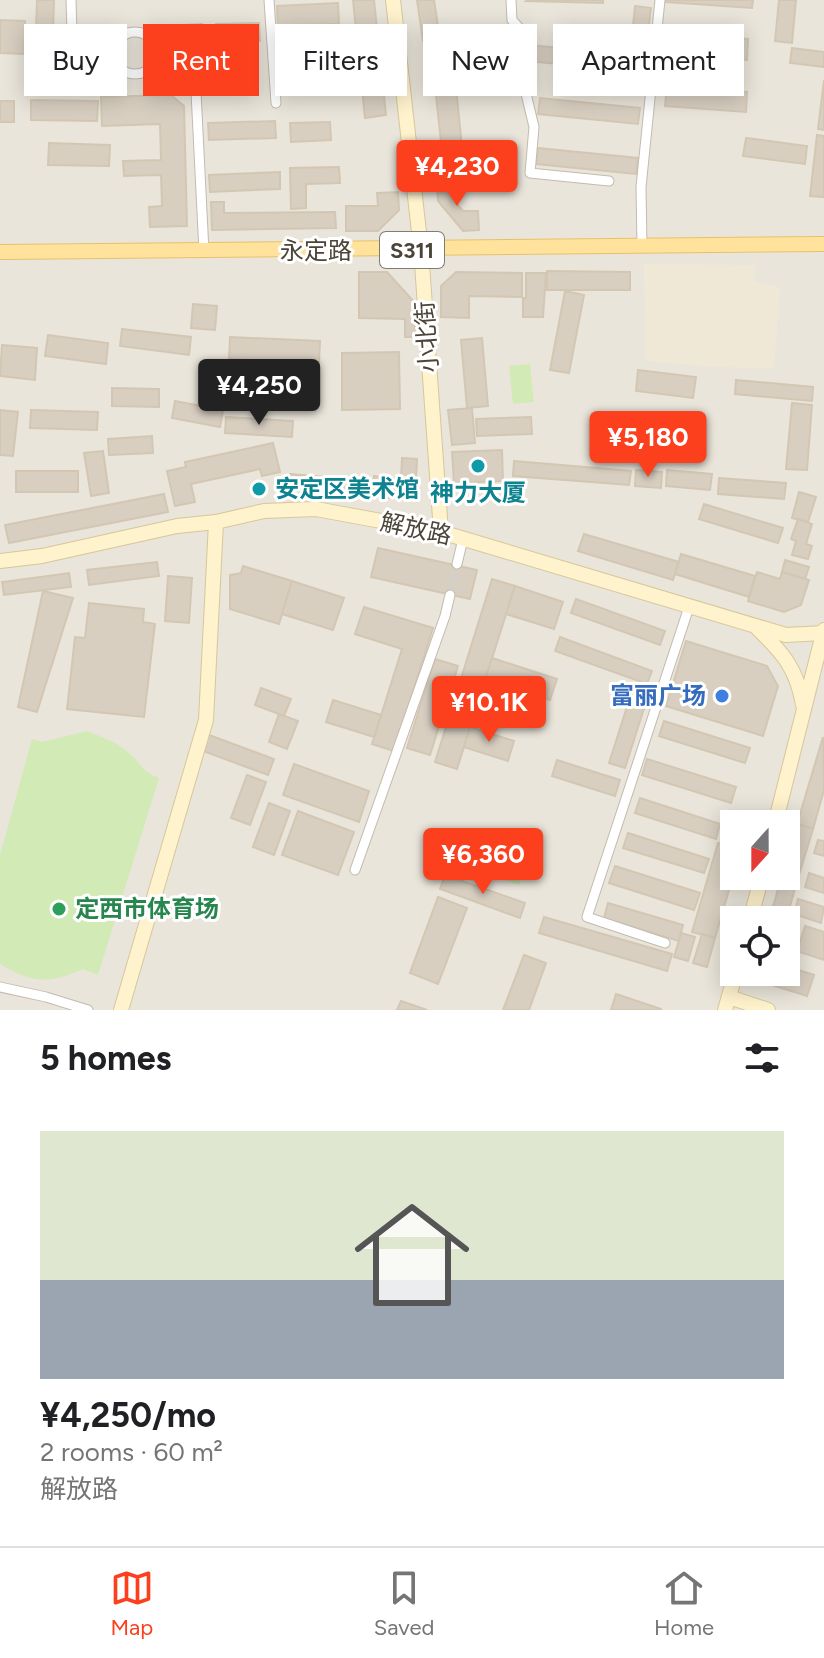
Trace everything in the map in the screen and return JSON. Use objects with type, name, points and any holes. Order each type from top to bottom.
[{"type":"main road","name":"小北街","points":[[393,0],[421,250],[441,532]]},
{"type":"main road","name":"永定路","points":[[0,252],[824,244]]},
{"type":"main road","name":"解放路","points":[[0,561],[42,556],[177,526],[216,522],[264,511],[316,509],[441,532],[786,635],[824,632]]},
{"type":"main road","points":[[121,1010],[206,720],[216,522]]},
{"type":"main road","points":[[755,626],[783,653],[799,681],[805,714]]},
{"type":"main road","points":[[779,810],[824,632]]},
{"type":"main road","points":[[727,1004],[768,1010]]},
{"type":"street","points":[[71,0],[72,24]]},
{"type":"street","points":[[269,0],[276,103]]},
{"type":"street","points":[[511,0],[512,20],[521,30],[522,77],[534,127],[530,173],[609,181]]},
{"type":"street","points":[[642,247],[641,187],[660,0]]},
{"type":"street","points":[[127,33],[143,33]]},
{"type":"street","points":[[196,96],[204,252]]},
{"type":"street","points":[[457,564],[463,539]]},
{"type":"street","points":[[355,870],[450,595]]},
{"type":"street","points":[[665,943],[587,917],[689,607]]},
{"type":"street","points":[[0,987],[88,1010]]},
{"type":"street","points":[[41,1010],[46,997]]},
{"type":"shaded area","points":[[0,0],[824,0],[824,1010],[0,1010]]},
{"type":"shaded area","points":[[644,264],[756,265],[753,281],[780,288],[774,368],[646,361]]},
{"type":"green space","points":[[530,364],[534,402],[513,404],[509,366]]},
{"type":"green space","name":"定西市体育场","points":[[87,731],[119,746],[134,757],[144,770],[159,778],[98,975],[83,969],[41,980],[0,964],[0,855],[32,739],[42,742]]},
{"type":"green space","points":[[478,840],[528,858],[519,885],[469,867]]},
{"type":"building","points":[[37,0],[54,0],[53,24],[36,24]]},
{"type":"building","points":[[353,0],[374,0],[377,24],[355,24]]},
{"type":"building","points":[[417,0],[434,0],[438,24],[423,24],[423,41]]},
{"type":"building","points":[[603,0],[603,3],[526,1]]},
{"type":"building","points":[[666,0],[753,0],[752,8]]},
{"type":"building","points":[[779,0],[796,0],[792,43],[775,41]]},
{"type":"building","points":[[338,3],[339,24],[278,24],[277,6]]},
{"type":"building","points":[[635,6],[651,8],[649,24],[633,24]]},
{"type":"building","points":[[0,20],[25,21],[24,54],[0,53]]},
{"type":"building","points":[[744,39],[748,39],[747,60],[744,60]]},
{"type":"building","points":[[537,46],[553,47],[553,63],[537,62]]},
{"type":"building","points":[[792,48],[824,52],[824,67],[790,63]]},
{"type":"building","points":[[824,80],[824,130],[818,129]]},
{"type":"building","points":[[744,92],[747,92],[746,112],[665,106],[666,96],[744,96]]},
{"type":"building","points":[[172,96],[184,106],[187,226],[150,227],[149,207],[162,206],[161,175],[124,176],[123,161],[161,160],[160,124],[102,126],[101,97]]},
{"type":"building","points":[[363,96],[384,96],[386,115],[365,118]]},
{"type":"building","points":[[436,96],[457,96],[464,167],[444,169]]},
{"type":"building","points":[[540,98],[640,108],[638,124],[538,114]]},
{"type":"building","points":[[31,100],[98,101],[97,121],[31,120]]},
{"type":"building","points":[[0,101],[14,101],[14,122],[0,122]]},
{"type":"building","points":[[275,121],[276,138],[209,140],[208,123]]},
{"type":"building","points":[[330,122],[331,140],[291,142],[290,123]]},
{"type":"building","points":[[817,135],[824,136],[824,197],[810,196]]},
{"type":"building","points":[[746,138],[807,146],[805,164],[743,156]]},
{"type":"building","points":[[49,143],[110,145],[109,166],[48,165]]},
{"type":"building","points":[[538,148],[638,158],[636,174],[536,164]]},
{"type":"building","points":[[339,167],[340,183],[306,184],[306,208],[291,209],[290,168]]},
{"type":"building","points":[[280,172],[280,189],[210,192],[209,175]]},
{"type":"building","points":[[455,183],[456,203],[463,211],[478,211],[479,230],[463,231],[438,201],[437,184]]},
{"type":"building","points":[[398,192],[399,210],[378,231],[346,231],[346,206],[378,206],[377,193]]},
{"type":"building","points":[[211,202],[224,202],[224,213],[335,212],[336,228],[212,230]]},
{"type":"building","points":[[547,271],[630,272],[630,290],[547,290]]},
{"type":"building","points":[[359,272],[387,272],[415,303],[415,337],[405,337],[405,319],[359,318]]},
{"type":"building","points":[[456,272],[522,273],[522,297],[469,296],[469,318],[441,317],[441,286]]},
{"type":"building","points":[[526,273],[546,273],[543,317],[523,317]]},
{"type":"building","points":[[565,291],[584,295],[569,373],[550,370]]},
{"type":"building","points":[[193,304],[217,306],[215,330],[191,328]]},
{"type":"building","points":[[122,329],[191,337],[189,355],[120,346]]},
{"type":"building","points":[[48,335],[108,343],[106,364],[45,356]]},
{"type":"building","points":[[230,337],[320,341],[319,363],[229,359]]},
{"type":"building","points":[[482,338],[488,406],[467,408],[461,340]]},
{"type":"building","points":[[2,345],[37,348],[35,380],[0,376]]},
{"type":"building","points":[[399,352],[400,409],[342,410],[342,353]]},
{"type":"building","points":[[638,370],[696,377],[693,398],[636,391]]},
{"type":"building","points":[[231,379],[310,384],[309,409],[229,404]]},
{"type":"building","points":[[736,380],[813,387],[812,401],[735,394]]},
{"type":"building","points":[[112,388],[159,389],[159,407],[112,406]]},
{"type":"building","points":[[175,401],[223,410],[220,427],[172,418]]},
{"type":"building","points":[[792,403],[812,405],[807,470],[786,469]]},
{"type":"building","points":[[472,408],[475,443],[452,445],[448,410]]},
{"type":"building","points":[[0,410],[18,412],[13,456],[0,455]]},
{"type":"building","points":[[31,410],[98,412],[97,430],[30,428]]},
{"type":"building","points":[[226,417],[293,421],[292,437],[225,433]]},
{"type":"building","points":[[531,417],[532,434],[477,436],[476,419]]},
{"type":"building","points":[[152,436],[153,453],[109,455],[108,439]]},
{"type":"building","points":[[273,443],[280,472],[262,476],[260,469],[191,484],[195,502],[175,506],[167,471],[186,467],[185,462]]},
{"type":"building","name":"神力大厦","points":[[502,450],[503,481],[454,483],[452,452]]},
{"type":"building","points":[[103,451],[109,493],[91,496],[84,453]]},
{"type":"building","points":[[402,458],[417,459],[416,478],[395,498],[372,496],[374,476],[401,479]]},
{"type":"building","points":[[514,461],[631,471],[629,485],[513,476]]},
{"type":"building","points":[[636,470],[662,472],[661,488],[635,486]]},
{"type":"building","points":[[667,470],[712,474],[710,490],[666,486]]},
{"type":"building","points":[[16,471],[78,471],[78,492],[16,492]]},
{"type":"building","points":[[290,474],[360,480],[359,497],[289,490]]},
{"type":"building","points":[[719,478],[786,483],[784,499],[718,494]]},
{"type":"building","points":[[799,492],[816,497],[808,522],[792,518]]},
{"type":"building","points":[[164,494],[168,512],[9,543],[5,525]]},
{"type":"building","points":[[704,504],[783,528],[778,543],[699,519]]},
{"type":"building","points":[[798,519],[812,524],[806,544],[812,546],[808,559],[792,555],[796,541],[791,539]]},
{"type":"building","points":[[584,534],[679,562],[673,580],[578,551]]},
{"type":"building","points":[[378,548],[477,570],[470,599],[371,577]]},
{"type":"building","points":[[681,554],[755,576],[749,597],[675,574]]},
{"type":"building","points":[[785,560],[809,567],[805,579],[782,572]]},
{"type":"building","points":[[157,562],[159,576],[89,585],[87,570]]},
{"type":"building","points":[[243,566],[292,581],[279,624],[230,609],[230,575],[241,573]]},
{"type":"building","points":[[757,572],[780,579],[782,572],[809,580],[801,605],[784,612],[748,601]]},
{"type":"building","points":[[69,573],[71,587],[4,595],[2,582]]},
{"type":"building","points":[[168,576],[192,578],[189,623],[165,621]]},
{"type":"building","points":[[492,579],[515,586],[457,769],[435,762]]},
{"type":"building","points":[[292,581],[344,598],[333,630],[282,614]]},
{"type":"building","points":[[515,586],[563,602],[554,629],[506,614]]},
{"type":"building","points":[[43,591],[73,598],[37,712],[18,707]]},
{"type":"building","points":[[576,599],[665,631],[660,645],[571,613]]},
{"type":"building","points":[[89,603],[144,609],[143,622],[155,624],[144,717],[67,709],[75,637],[85,638]]},
{"type":"building","points":[[364,607],[433,628],[394,751],[372,744],[402,649],[355,634]]},
{"type":"building","points":[[560,637],[652,671],[647,684],[555,651]]},
{"type":"building","name":"富丽广场","points":[[686,641],[767,666],[778,686],[763,736],[666,706]]},
{"type":"building","points":[[492,658],[557,679],[550,700],[485,679]]},
{"type":"building","points":[[435,659],[458,666],[430,755],[407,748]]},
{"type":"building","points":[[261,688],[291,699],[284,716],[255,705]]},
{"type":"building","points":[[632,691],[648,696],[625,768],[609,763]]},
{"type":"building","points":[[333,700],[381,715],[374,737],[326,722]]},
{"type":"building","points":[[279,714],[298,721],[287,749],[269,742]]},
{"type":"building","points":[[664,721],[750,748],[745,763],[659,736]]},
{"type":"building","points":[[470,727],[514,741],[508,761],[464,747]]},
{"type":"building","points":[[209,735],[274,759],[268,775],[203,751]]},
{"type":"building","points":[[823,737],[824,790],[813,829],[800,825],[800,814]]},
{"type":"building","points":[[647,759],[736,787],[731,803],[642,775]]},
{"type":"building","points":[[557,760],[620,780],[615,796],[552,776]]},
{"type":"building","points":[[294,764],[369,791],[359,822],[283,795]]},
{"type":"building","points":[[247,775],[266,782],[250,825],[231,818]]},
{"type":"building","points":[[640,798],[720,824],[716,839],[635,813]]},
{"type":"building","points":[[269,803],[290,811],[274,855],[253,847]]},
{"type":"building","points":[[298,811],[354,832],[338,875],[282,855]]},
{"type":"building","points":[[800,825],[813,829],[800,871]]},
{"type":"building","points":[[628,833],[709,859],[704,873],[623,848]]},
{"type":"building","points":[[818,840],[824,841],[824,856],[814,853]]},
{"type":"building","points":[[718,843],[720,890],[729,890],[724,906],[720,906],[715,938],[692,932]]},
{"type":"building","points":[[615,866],[700,893],[694,910],[609,883]]},
{"type":"building","points":[[809,873],[824,878],[824,893],[805,887]]},
{"type":"building","points":[[445,875],[525,903],[520,918],[440,889]]},
{"type":"building","points":[[778,890],[795,890],[790,906],[773,906]]},
{"type":"building","points":[[438,897],[467,908],[438,984],[410,973]]},
{"type":"building","points":[[798,899],[824,907],[821,923],[800,916],[800,906],[796,906]]},
{"type":"building","points":[[608,903],[683,925],[679,941],[604,918]]},
{"type":"building","points":[[544,917],[672,954],[667,971],[539,933]]},
{"type":"building","points":[[805,926],[824,932],[824,960],[800,952]]},
{"type":"building","points":[[681,933],[695,937],[688,961],[674,957]]},
{"type":"building","points":[[702,934],[715,938],[707,967],[693,963]]},
{"type":"building","points":[[524,955],[546,963],[529,1010],[503,1010]]},
{"type":"building","points":[[800,970],[814,975],[807,996],[775,986],[800,986]]},
{"type":"building","points":[[616,994],[661,1009],[661,1010],[611,1010]]},
{"type":"building","points":[[401,1001],[427,1010],[397,1010]]},
{"type":"tunnel","points":[[450,595],[457,564]]},
{"type":"place","name":"神力大厦","points":[[478,466]]},
{"type":"place","name":"安定区美术馆","points":[[259,489]]},
{"type":"place","name":"富丽广场","points":[[722,696]]},
{"type":"place","name":"定西市体育场","points":[[59,909]]}]
